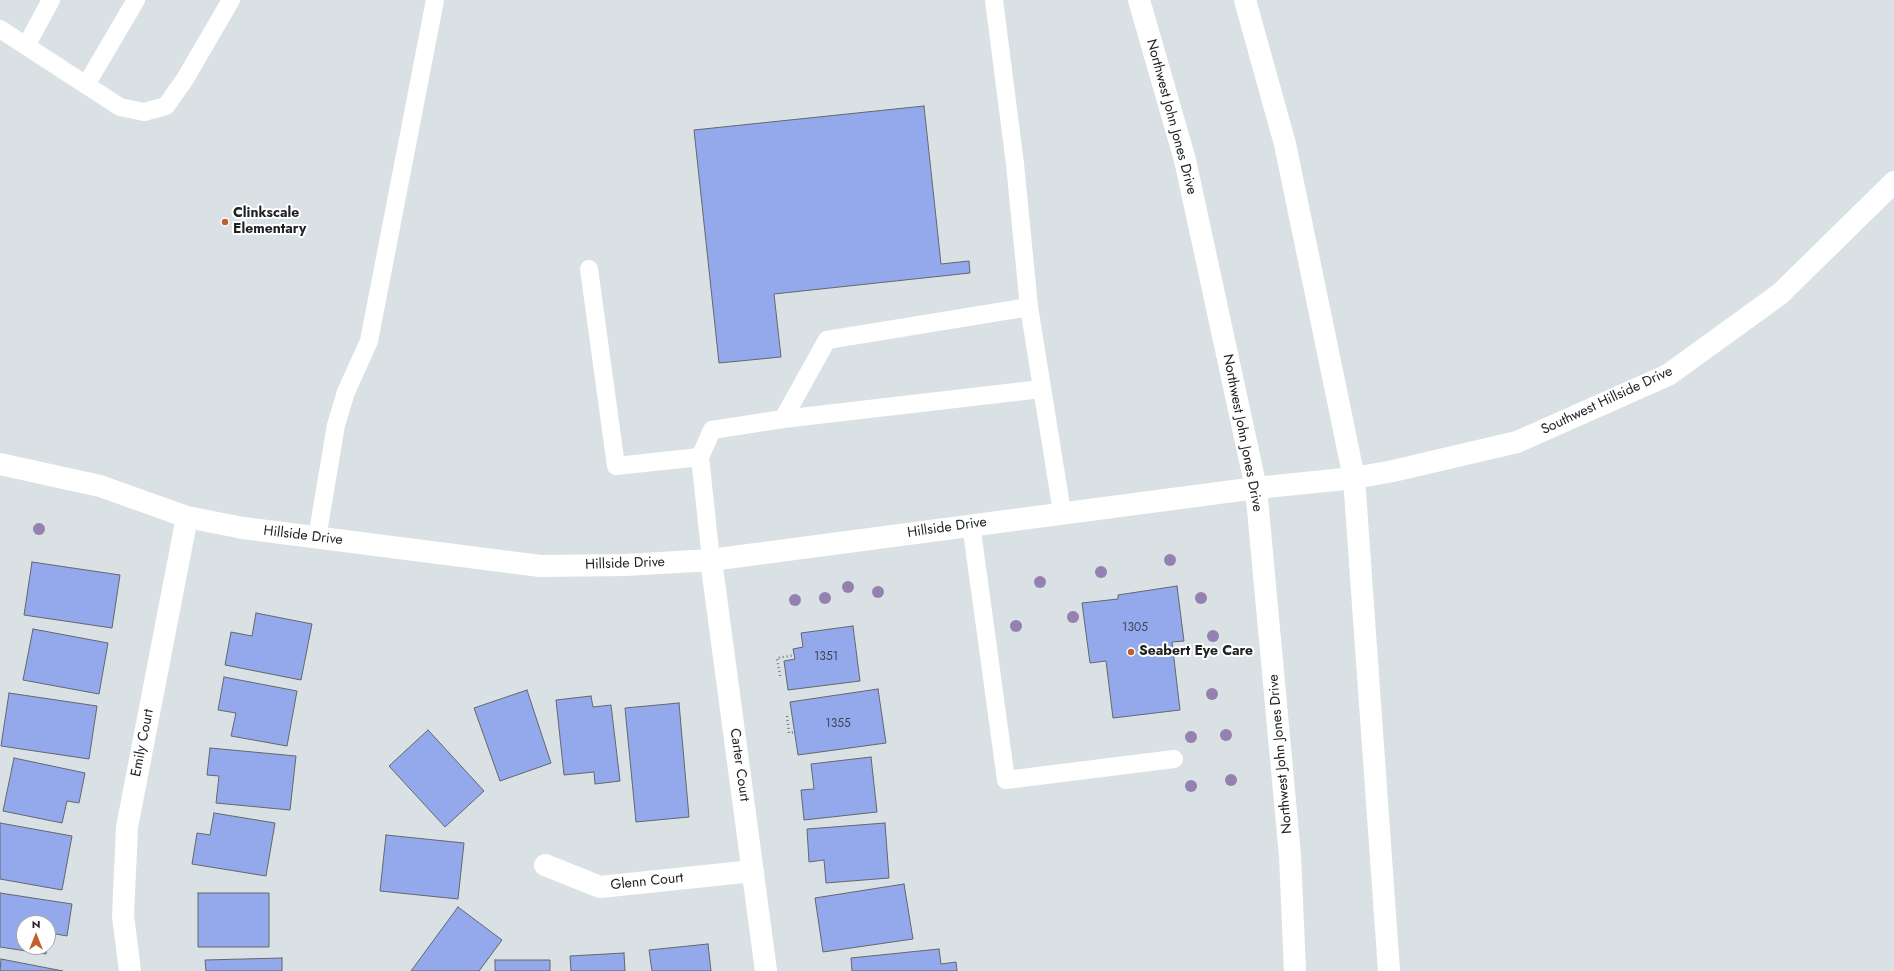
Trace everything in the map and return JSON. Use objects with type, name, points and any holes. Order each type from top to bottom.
[{"type":"street","name":"Northwest John Jones Drive","points":[[1139,0],[1185,160],[1256,488],[1290,856],[1294,971]]},
{"type":"street","points":[[1245,0],[1285,144],[1354,478],[1389,971]]},
{"type":"street","name":"Southwest Hillside Drive","points":[[1256,488],[1354,478],[1406,468],[1517,442],[1668,375],[1780,294],[1894,182]]},
{"type":"street","name":"Hillside Drive","points":[[0,464],[100,486],[187,517],[243,528],[540,566],[624,565],[712,560],[971,524],[1256,488]]},
{"type":"street","name":"Emily Court","points":[[130,971],[123,916],[127,827],[187,517]]},
{"type":"street","name":"Carter Court","points":[[712,560],[766,971]]},
{"type":"street","name":"Glenn Court","points":[[545,865],[600,887],[753,871]]},
{"type":"lane","points":[[26,46],[51,0]]},
{"type":"lane","points":[[86,85],[136,0]]},
{"type":"lane","points":[[0,29],[120,107],[144,112],[166,106],[185,79],[231,0]]},
{"type":"lane","points":[[317,538],[336,425],[346,392],[370,341],[435,0]]},
{"type":"lane","points":[[994,0],[1016,164],[1029,308],[1062,512]]},
{"type":"lane","points":[[589,269],[616,466],[700,457]]},
{"type":"lane","points":[[783,419],[827,340],[1029,308]]},
{"type":"lane","points":[[712,560],[700,457],[712,430],[783,419],[1041,389]]},
{"type":"lane","points":[[971,524],[1006,780],[1174,759]]},
{"type":"path","points":[[780,676],[777,658],[795,655]]},
{"type":"path","points":[[787,716],[789,733],[794,732]]},
{"type":"building","points":[[924,106],[941,264],[969,261],[970,273],[774,294],[781,357],[719,363],[694,130]]},
{"type":"building","points":[[32,562],[120,575],[112,628],[24,615]]},
{"type":"building","name":"Seabert Eye Care","points":[[1177,586],[1184,641],[1172,642],[1180,710],[1113,718],[1106,661],[1090,663],[1082,603],[1118,599],[1118,595]]},
{"type":"building","points":[[256,613],[312,624],[301,680],[225,665],[231,632],[252,636]]},
{"type":"building","points":[[853,626],[860,681],[788,690],[784,661],[795,659],[793,649],[803,647],[801,633]]},
{"type":"building","points":[[33,629],[108,643],[99,694],[23,680]]},
{"type":"building","points":[[224,677],[297,691],[287,746],[231,736],[236,713],[218,710]]},
{"type":"building","points":[[878,689],[886,743],[798,755],[790,702]]},
{"type":"building","points":[[527,690],[551,763],[500,781],[474,708]]},
{"type":"building","points":[[9,693],[97,706],[89,759],[1,746]]},
{"type":"building","points":[[591,696],[593,707],[611,705],[620,781],[595,784],[594,772],[564,775],[556,700]]},
{"type":"building","points":[[679,703],[689,817],[636,822],[625,708]]},
{"type":"building","points":[[428,730],[484,791],[445,827],[389,766]]},
{"type":"building","points":[[210,748],[296,756],[290,810],[216,803],[219,776],[207,775]]},
{"type":"building","points":[[871,757],[877,812],[804,820],[801,790],[814,789],[811,764]]},
{"type":"building","points":[[14,758],[85,773],[79,803],[67,801],[62,823],[3,811]]},
{"type":"building","points":[[214,813],[275,823],[266,876],[192,864],[197,833],[210,835]]},
{"type":"building","points":[[0,823],[72,836],[62,890],[0,879]]},
{"type":"building","points":[[885,823],[889,878],[826,883],[824,860],[809,862],[807,829]]},
{"type":"building","points":[[386,835],[464,843],[458,899],[380,891]]},
{"type":"building","points":[[904,884],[913,939],[823,952],[815,898]]},
{"type":"building","points":[[0,893],[72,904],[67,936],[56,934],[56,915],[16,915],[16,949],[0,947]]},
{"type":"building","points":[[198,893],[269,893],[269,947],[198,947]]},
{"type":"building","points":[[458,907],[502,940],[479,971],[411,971]]},
{"type":"building","points":[[708,944],[711,971],[652,971],[649,950]]},
{"type":"building","points":[[939,949],[941,964],[956,962],[957,971],[852,971],[851,958]]},
{"type":"building","points":[[624,953],[625,971],[571,971],[570,956]]},
{"type":"building","points":[[282,958],[282,971],[206,971],[205,960]]},
{"type":"building","points":[[1,959],[63,971],[0,971]]},
{"type":"building","points":[[495,960],[550,960],[550,971],[495,971]]},
{"type":"place","name":"Clinkscale Elementary","points":[[225,222]]},
{"type":"place","name":"Seabert Eye Care","points":[[1131,652]]}]
